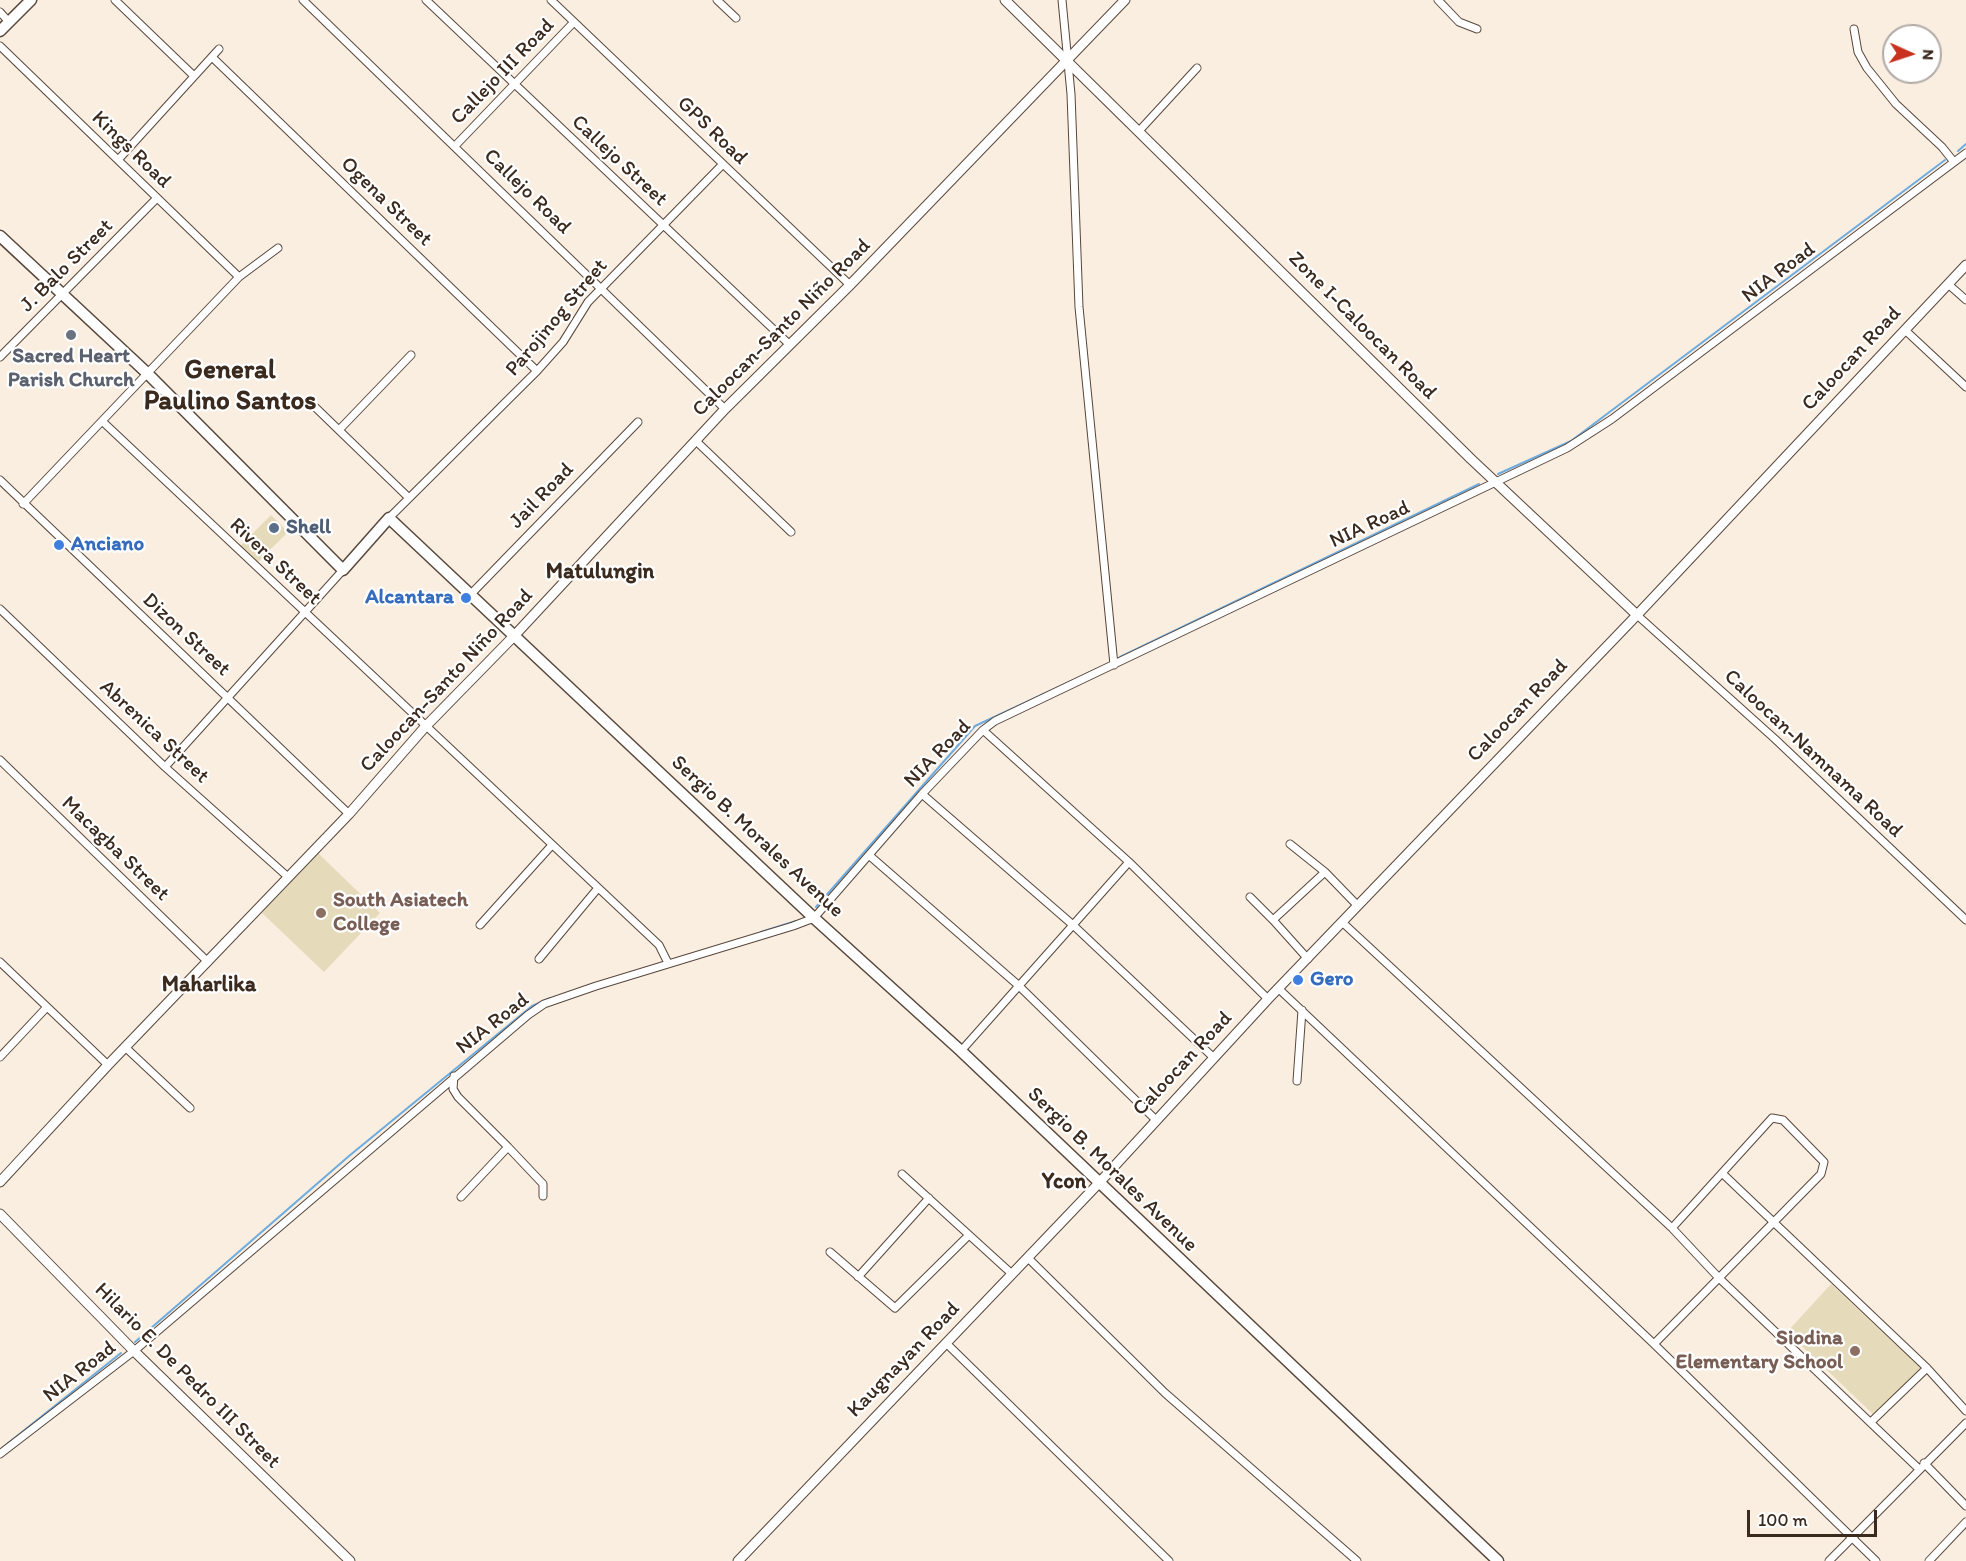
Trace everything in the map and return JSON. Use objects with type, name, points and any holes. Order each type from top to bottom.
[{"type":"main road","points":[[0,31],[31,0]]},
{"type":"main road","points":[[0,236],[147,373],[343,570],[389,518]]},
{"type":"main road","name":"Sergio B. Morales Avenue","points":[[389,518],[814,918],[961,1051],[1098,1184],[1498,1561]]},
{"type":"street","points":[[115,0],[195,76]]},
{"type":"street","name":"Callejo Road","points":[[303,0],[725,409]]},
{"type":"street","name":"Callejo Street","points":[[426,0],[790,345]]},
{"type":"street","name":"GPS Road","points":[[551,0],[850,285]]},
{"type":"street","points":[[717,0],[736,18]]},
{"type":"street","name":"Zone I-Caloocan Road","points":[[1005,0],[1497,483],[1636,615]]},
{"type":"street","points":[[1062,0],[1071,94],[1079,307],[1114,665]]},
{"type":"street","name":"Caloocan-Santo Niño Road","points":[[0,1182],[125,1047],[349,814],[425,727],[514,636],[725,409],[850,285],[1125,0]]},
{"type":"street","points":[[1437,0],[1459,22],[1477,30]]},
{"type":"street","points":[[0,12],[9,21]]},
{"type":"street","name":"Callejo III Road","points":[[455,146],[574,22]]},
{"type":"street","points":[[1854,29],[1858,52],[1867,68],[1896,104],[1942,147],[1954,162]]},
{"type":"street","name":"Kings Road","points":[[0,45],[239,277]]},
{"type":"street","points":[[118,160],[219,49]]},
{"type":"street","name":"Ogena Street","points":[[212,57],[537,371]]},
{"type":"street","points":[[1140,131],[1197,68]]},
{"type":"street","name":"NIA Road","points":[[0,1454],[134,1351],[454,1076],[544,1004],[814,918],[922,794],[983,730],[1010,714],[1567,448],[1604,424],[1966,153]]},
{"type":"street","name":"Parojinog Street","points":[[389,518],[537,371],[563,342],[579,313],[723,164]]},
{"type":"street","name":"J. Balo Street","points":[[0,357],[157,198]]},
{"type":"street","points":[[23,504],[239,277],[278,248]]},
{"type":"street","name":"Caloocan Road","points":[[1098,1184],[1268,999],[1280,990],[1357,905],[1636,615],[1966,265]]},
{"type":"street","points":[[1948,284],[1966,300]]},
{"type":"street","points":[[1905,330],[1966,387]]},
{"type":"street","points":[[339,430],[411,355]]},
{"type":"street","points":[[315,407],[408,497]]},
{"type":"street","name":"Rivera Street","points":[[102,421],[659,945],[669,963]]},
{"type":"street","name":"Jail Road","points":[[470,595],[638,422]]},
{"type":"street","points":[[696,441],[791,532]]},
{"type":"street","name":"Dizon Street","points":[[0,480],[349,814]]},
{"type":"street","points":[[165,767],[343,570]]},
{"type":"street","name":"Abrenica Street","points":[[0,609],[165,767],[288,876]]},
{"type":"street","name":"Caloocan-Namnama Road","points":[[1636,615],[1791,754],[1966,920]]},
{"type":"street","points":[[983,730],[1129,862],[1268,999]]},
{"type":"street","name":"Macagba Street","points":[[0,760],[208,962]]},
{"type":"street","points":[[922,794],[1073,925],[1214,1058]]},
{"type":"street","points":[[1290,844],[1325,872],[1357,905]]},
{"type":"street","points":[[480,925],[552,845]]},
{"type":"street","points":[[870,856],[1018,985],[1156,1120]]},
{"type":"street","points":[[961,1051],[1129,862]]},
{"type":"street","points":[[1273,920],[1325,872]]},
{"type":"street","points":[[540,960],[598,888]]},
{"type":"street","points":[[1250,897],[1308,959]]},
{"type":"street","points":[[1342,922],[1672,1228],[1719,1278],[1871,1422],[1966,1506]]},
{"type":"street","points":[[0,962],[108,1065]]},
{"type":"street","points":[[1280,990],[1654,1344],[1876,1561]]},
{"type":"street","points":[[0,1057],[47,1007]]},
{"type":"street","points":[[1297,1081],[1302,1010]]},
{"type":"street","points":[[125,1047],[190,1108]]},
{"type":"street","points":[[454,1076],[453,1089],[458,1097],[543,1184],[543,1196]]},
{"type":"street","points":[[1654,1344],[1821,1174],[1824,1165],[1783,1120],[1772,1118],[1672,1228]]},
{"type":"street","points":[[461,1197],[507,1147]]},
{"type":"street","points":[[902,1174],[1012,1274]]},
{"type":"street","points":[[1723,1174],[1927,1368],[1966,1411]]},
{"type":"street","name":"Kaugnayan Road","points":[[738,1561],[1098,1184]]},
{"type":"street","points":[[858,1277],[929,1198]]},
{"type":"street","name":"Hilario E. De Pedro III Street","points":[[0,1214],[134,1351],[350,1561]]},
{"type":"street","points":[[830,1252],[896,1308],[969,1235]]},
{"type":"street","points":[[1028,1258],[1165,1393],[1357,1561]]},
{"type":"street","points":[[946,1343],[1169,1561]]},
{"type":"street","points":[[1871,1422],[1927,1368]]},
{"type":"street","points":[[1829,1561],[1921,1466],[1966,1424]]},
{"type":"street","points":[[1929,1561],[1966,1522]]},
{"type":"shaded area","points":[[271,515],[288,532],[256,564],[239,547]]},
{"type":"shaded area","name":"South Asiatech College","points":[[318,853],[380,913],[324,972],[262,913]]},
{"type":"shaded area","name":"Siodina Elementary School","points":[[1831,1284],[1923,1370],[1876,1417],[1787,1332]]},
{"type":"waterway","points":[[1958,151],[1966,144]]},
{"type":"waterway","points":[[1498,474],[1571,441],[1945,160]]},
{"type":"waterway","points":[[1120,657],[1479,484]]},
{"type":"waterway","points":[[816,907],[975,726],[1097,669]]},
{"type":"waterway","points":[[761,932],[796,921]]},
{"type":"waterway","points":[[135,1342],[349,1156],[532,1006],[550,998]]},
{"type":"waterway","points":[[2,1448],[121,1353]]},
{"type":"place","name":"Sacred Heart Parish Church","points":[[71,335]]},
{"type":"place","name":"Shell","points":[[274,528]]},
{"type":"place","name":"Anciano","points":[[59,545]]},
{"type":"place","name":"Alcantara","points":[[466,598]]},
{"type":"place","name":"South Asiatech College","points":[[321,913]]},
{"type":"place","name":"Gero","points":[[1298,980]]},
{"type":"place","name":"Siodina Elementary School","points":[[1855,1351]]},
{"type":"district","name":"General Paulino Santos","points":[[230,386]]},
{"type":"district","name":"Matulungin","points":[[600,572]]},
{"type":"district","name":"Maharlika","points":[[209,985]]},
{"type":"district","name":"Ycon","points":[[1064,1182]]}]
